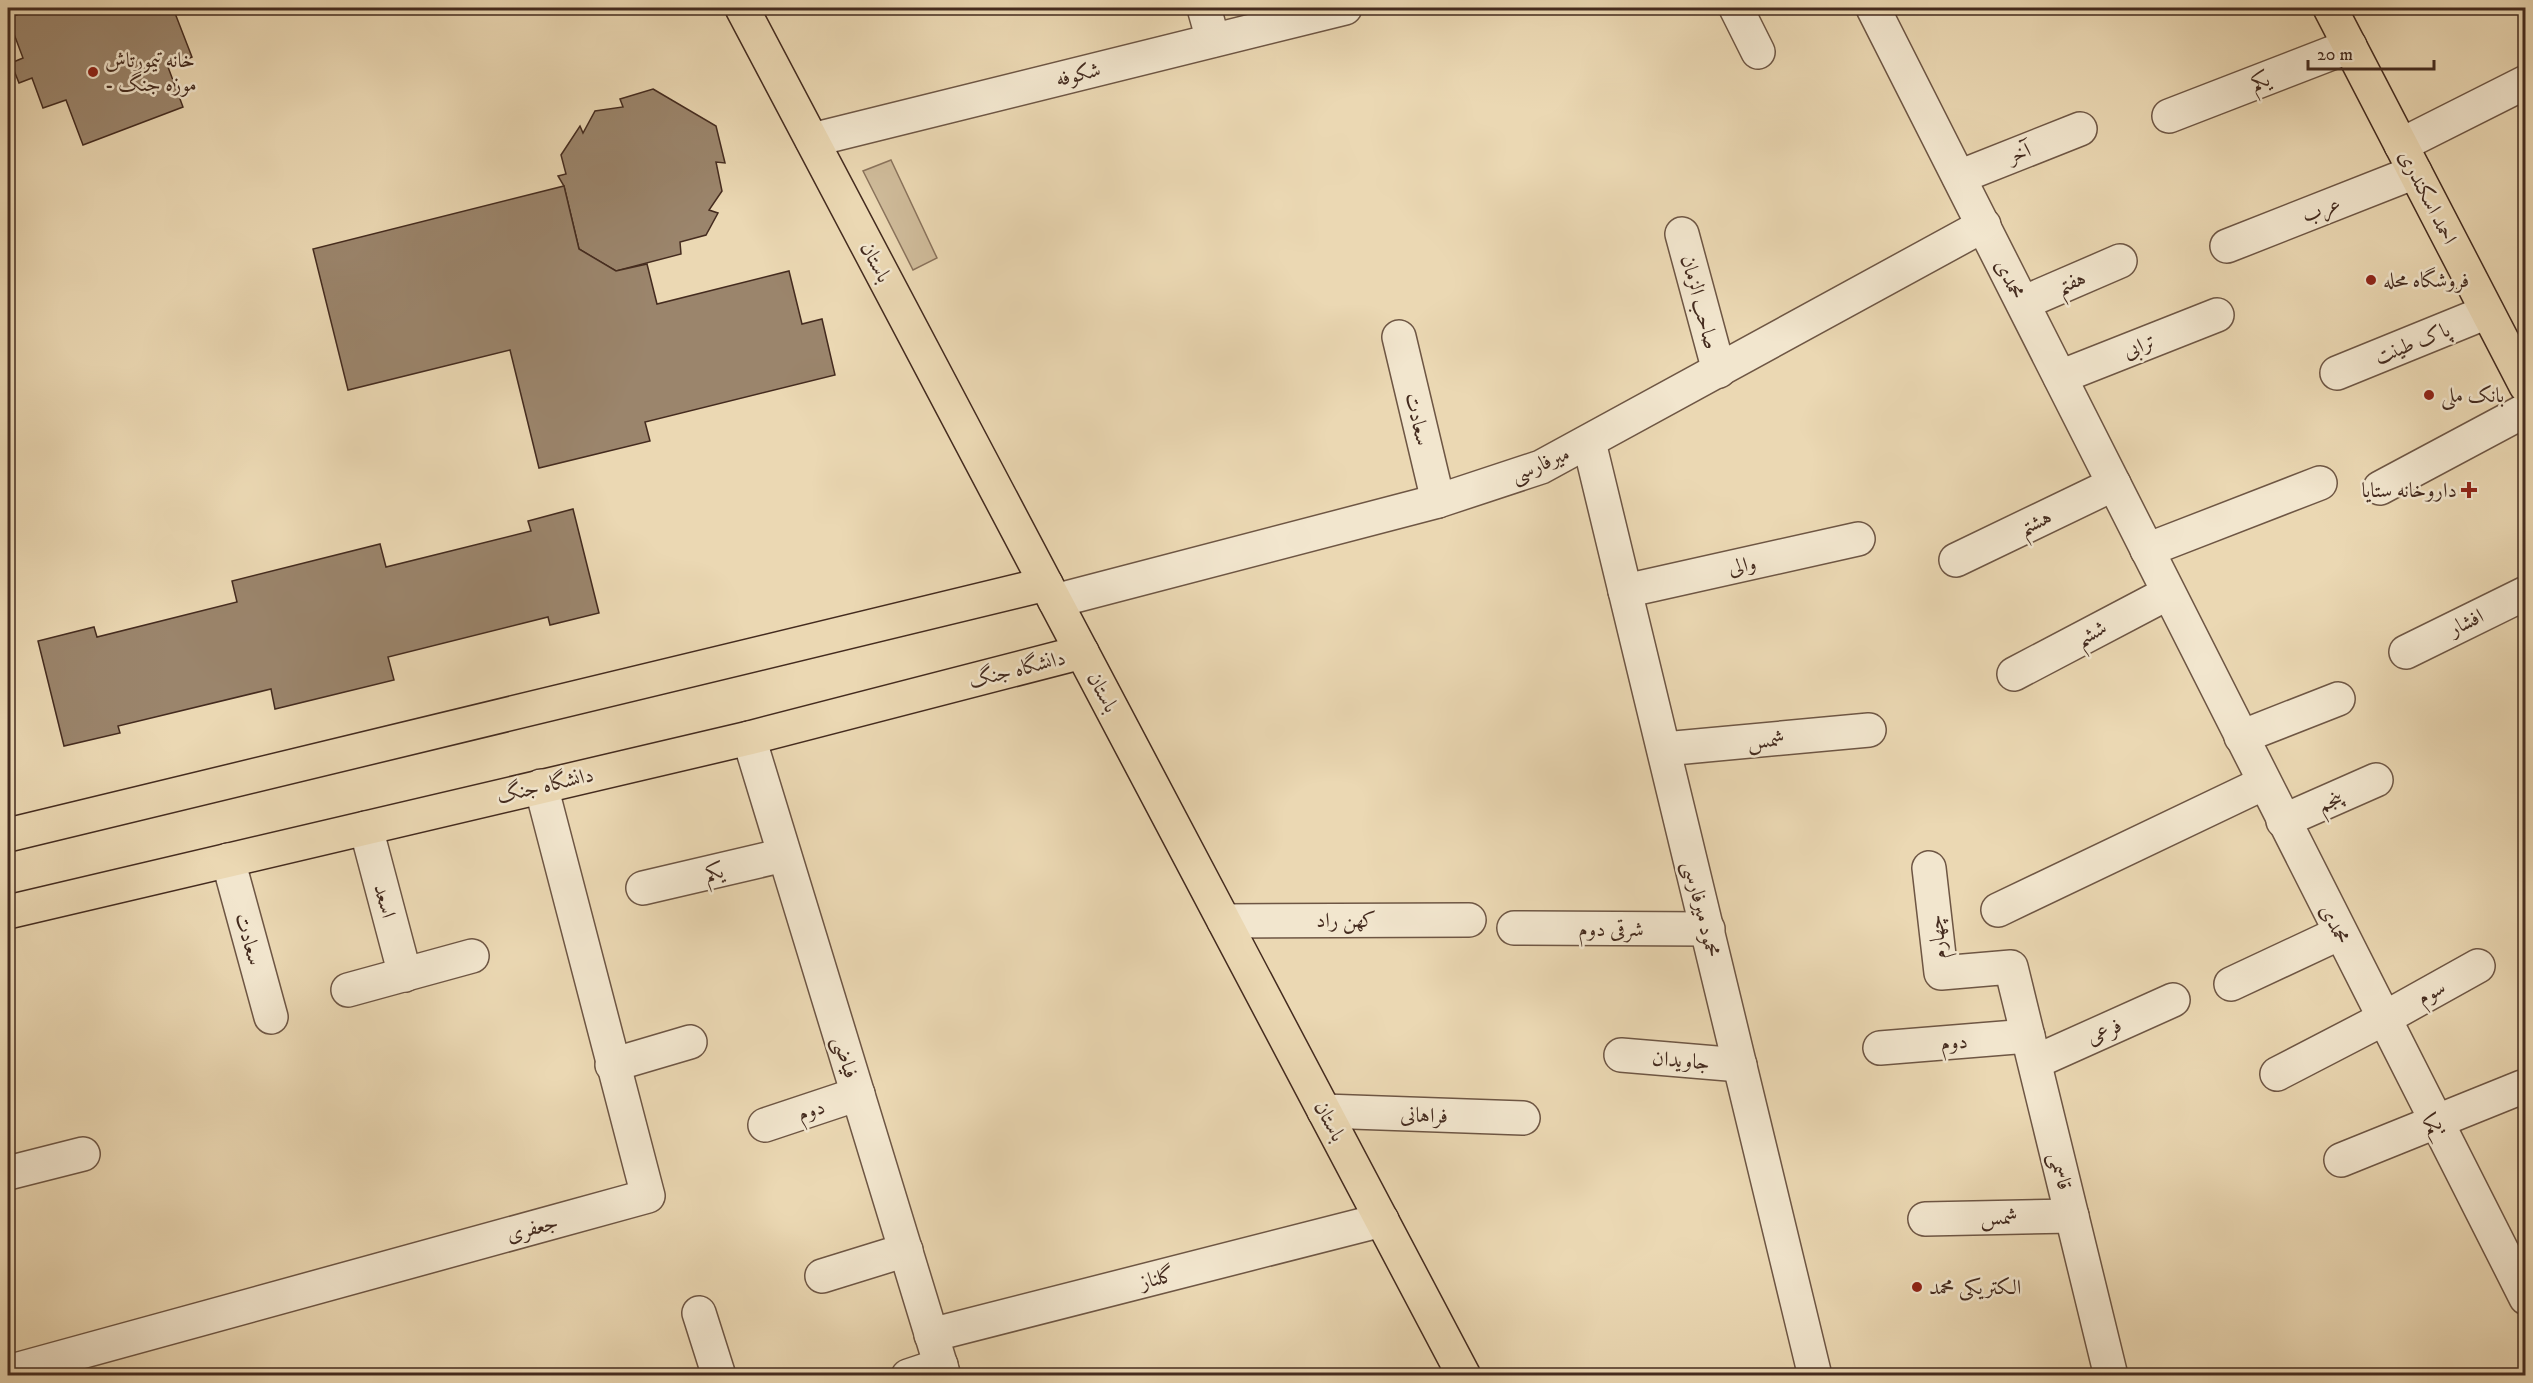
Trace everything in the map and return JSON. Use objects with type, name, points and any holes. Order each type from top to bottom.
[{"type":"main road","name":"باستان","points":[[742,8],[1464,1376]]},
{"type":"main road","name":"احمد اسکندری","points":[[2330,8],[2526,386]]},
{"type":"main road","points":[[8,835],[1050,592]]},
{"type":"main road","name":"دانشگاه جنگ","points":[[8,912],[748,738],[1082,652]]},
{"type":"street","points":[[1204,8],[1213,40]]},
{"type":"street","name":"شکوفه","points":[[812,140],[1345,8]]},
{"type":"street","points":[[1736,8],[1758,52]]},
{"type":"street","name":"محمدی","points":[[1873,8],[2526,1298]]},
{"type":"street","name":"یکم","points":[[2169,116],[2350,46]]},
{"type":"street","name":"عرب","points":[[2227,246],[2408,159],[2526,82]]},
{"type":"street","name":"آخر","points":[[1959,177],[2080,129]]},
{"type":"street","name":"میرفارسی","points":[[1050,592],[1438,501],[1541,467],[1983,225]]},
{"type":"street","name":"صاحب الزمان","points":[[1682,234],[1719,371]]},
{"type":"street","name":"هفتم","points":[[2023,303],[2120,261]]},
{"type":"street","name":"پاک طینت","points":[[2337,373],[2487,312]]},
{"type":"street","name":"ترابی","points":[[2060,377],[2217,315]]},
{"type":"street","name":"سعادت","points":[[1399,337],[1438,501]]},
{"type":"street","points":[[2380,488],[2526,410]]},
{"type":"street","name":"محمود میرفارسی","points":[[1589,442],[1815,1376]]},
{"type":"street","points":[[2147,550],[2319,483]]},
{"type":"street","name":"هشتم","points":[[1956,560],[2114,484]]},
{"type":"street","name":"والی","points":[[1625,591],[1858,540]]},
{"type":"street","name":"ششم","points":[[2014,674],[2168,593]]},
{"type":"street","name":"افشار","points":[[2406,652],[2526,593]]},
{"type":"street","points":[[2241,737],[2338,699]]},
{"type":"street","name":"شمس","points":[[1664,749],[1869,730]]},
{"type":"street","name":"فیاضی","points":[[748,738],[939,1358]]},
{"type":"street","name":"پنجم","points":[[2283,821],[2376,780]]},
{"type":"street","points":[[1998,910],[2264,783]]},
{"type":"street","name":"جعفری","points":[[8,1372],[648,1197],[612,1065],[542,786]]},
{"type":"street","name":"اسعد","points":[[366,828],[405,975]]},
{"type":"street","name":"یکم","points":[[643,888],[784,855]]},
{"type":"street","name":"سعادت","points":[[228,860],[271,1017]]},
{"type":"street","name":"چهارم","points":[[1929,867],[1941,973],[2011,967]]},
{"type":"street","name":"کهن راد","points":[[1224,921],[1468,920]]},
{"type":"street","name":"شرقی دوم","points":[[1514,928],[1708,929]]},
{"type":"street","points":[[2231,984],[2340,933]]},
{"type":"street","points":[[348,990],[472,956]]},
{"type":"street","name":"سوم","points":[[2383,1019],[2478,966]]},
{"type":"street","name":"قاسمی","points":[[2011,967],[2111,1376]]},
{"type":"street","name":"فرعی","points":[[2031,1049],[2173,1000]]},
{"type":"street","points":[[2277,1074],[2383,1019]]},
{"type":"street","points":[[612,1065],[690,1042]]},
{"type":"street","name":"دوم","points":[[1880,1048],[2031,1049]]},
{"type":"street","name":"جاویدان","points":[[1621,1054],[1740,1065]]},
{"type":"street","name":"یکم","points":[[2341,1160],[2522,1087]]},
{"type":"street","name":"دوم","points":[[765,1125],[858,1094]]},
{"type":"street","name":"فراهانی","points":[[1324,1111],[1523,1118]]},
{"type":"street","points":[[8,1173],[83,1154]]},
{"type":"street","name":"شمس","points":[[1925,1218],[2072,1216]]},
{"type":"street","name":"گلناز","points":[[908,1376],[939,1358],[1382,1221]]},
{"type":"street","points":[[822,1276],[906,1250]]},
{"type":"street","points":[[699,1313],[719,1376]]},
{"type":"shaded area","points":[[891,160],[937,258],[913,270],[863,171]]},
{"type":"building","name":"خانه تیمورتاش - موزه جنگ","points":[[35,8],[173,8],[192,57],[168,67],[183,107],[83,145],[66,100],[43,108],[32,78],[19,83],[11,63],[23,58],[8,18]]},
{"type":"building","points":[[653,89],[716,126],[725,163],[716,162],[722,191],[709,210],[718,213],[706,235],[680,242],[681,254],[616,271],[579,249],[564,186],[558,176],[566,174],[561,155],[580,126],[583,133],[595,111],[623,107],[620,99]]},
{"type":"building","points":[[564,186],[579,249],[616,271],[647,264],[657,304],[789,271],[802,324],[822,319],[835,375],[645,422],[650,441],[539,468],[510,350],[348,390],[313,249]]},
{"type":"building","points":[[573,509],[599,613],[550,625],[548,617],[388,657],[394,680],[275,709],[271,689],[118,726],[120,733],[64,746],[38,641],[94,627],[97,637],[237,602],[232,581],[380,544],[386,567],[531,531],[528,521]]},
{"type":"place","name":"خانه تیمورتاش - موزه جنگ","points":[[93,72]]},
{"type":"place","name":"فروشگاه محله","points":[[2371,280]]},
{"type":"place","name":"بانک ملی","points":[[2429,395]]},
{"type":"place","name":"داروخانه ستایا","points":[[2469,490]]},
{"type":"place","name":"الکتریکی محمد","points":[[1917,1287]]}]
